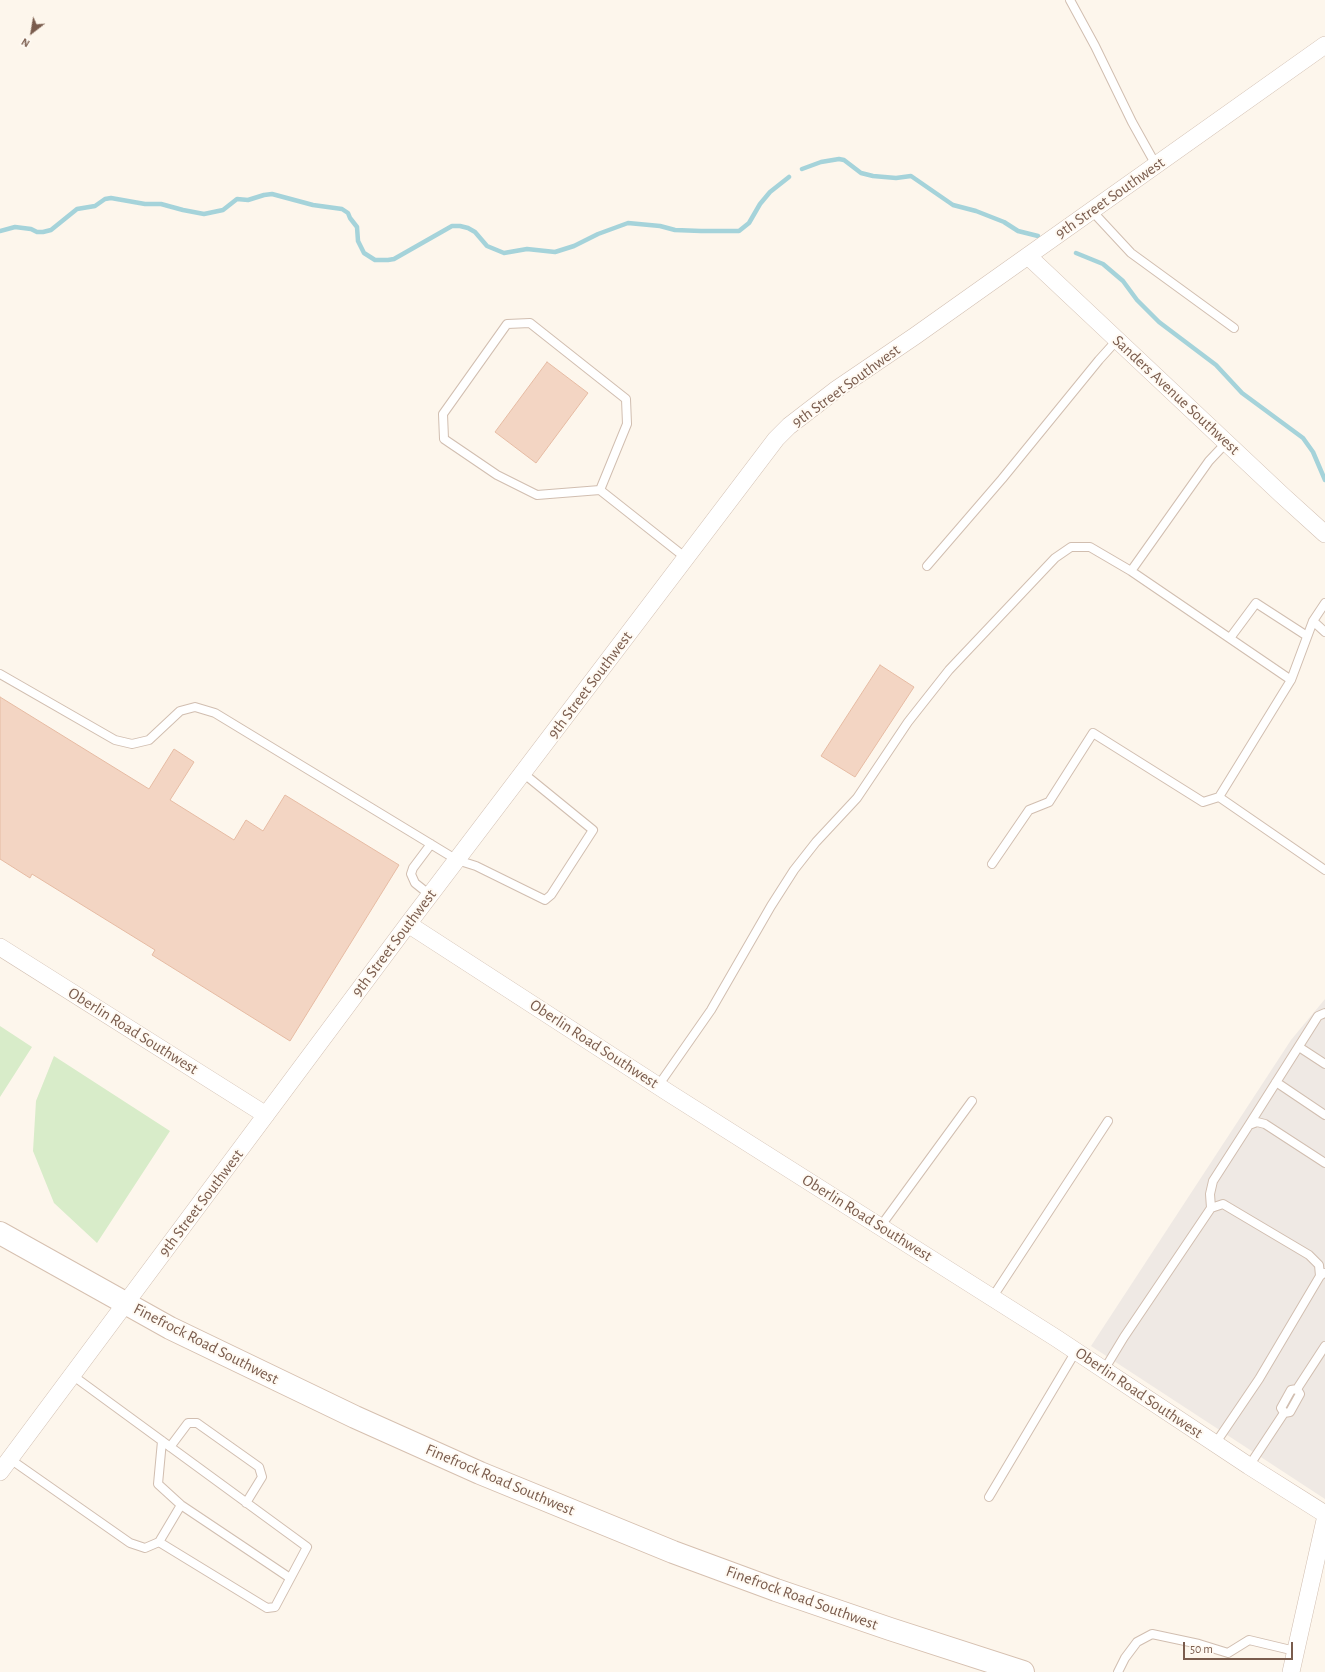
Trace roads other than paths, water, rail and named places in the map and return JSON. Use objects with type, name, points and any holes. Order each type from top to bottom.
[{"type":"main road","name":"Finefrock Road Southwest","points":[[0,1233],[177,1332],[355,1417],[480,1473],[673,1552],[776,1590],[898,1632],[1023,1672]]},
{"type":"street","name":"9th Street Southwest","points":[[0,1472],[408,924],[776,439],[789,426],[837,389],[1092,211],[1325,45]]},
{"type":"street","name":"Sanders Avenue Southwest","points":[[1028,256],[1226,443],[1325,534]]},
{"type":"street","name":"Oberlin Road Southwest","points":[[408,924],[658,1086],[1076,1351],[1215,1444],[1325,1514]]},
{"type":"street","name":"Oberlin Road Southwest","points":[[0,947],[266,1115]]},
{"type":"street","points":[[1291,1672],[1325,1520]]},
{"type":"lane","points":[[1070,0],[1095,46],[1132,122],[1156,165]]},
{"type":"lane","points":[[1092,211],[1131,253],[1234,328]]},
{"type":"lane","points":[[600,490],[627,424],[626,399],[530,323],[507,324],[443,414],[444,439],[498,475],[537,495],[600,490],[686,558]]},
{"type":"lane","points":[[927,566],[1002,479],[1117,340]]},
{"type":"lane","points":[[1131,572],[1210,461],[1226,443]]},
{"type":"lane","points":[[658,1086],[710,1010],[794,870],[816,842],[857,798],[908,722],[950,670],[1055,558],[1071,547],[1090,547],[1131,572],[1291,680]]},
{"type":"lane","points":[[1230,638],[1256,603],[1307,636]]},
{"type":"lane","points":[[992,864],[1029,810],[1048,802],[1093,733],[1203,802],[1219,798],[1291,680],[1313,621],[1325,603]]},
{"type":"lane","points":[[1313,621],[1325,632]]},
{"type":"lane","points":[[0,674],[116,740],[132,744],[149,740],[180,711],[195,707],[215,713],[457,860],[476,866],[544,900],[551,895],[593,830],[523,773]]},
{"type":"lane","points":[[1219,798],[1325,870]]},
{"type":"lane","points":[[430,895],[415,883],[411,874],[413,868],[431,844]]},
{"type":"lane","points":[[1211,1208],[1210,1194],[1213,1181],[1276,1082],[1322,1014],[1325,1006]]},
{"type":"lane","points":[[1299,1047],[1325,1064]]},
{"type":"lane","points":[[1276,1082],[1325,1115]]},
{"type":"lane","points":[[880,1227],[972,1101]]},
{"type":"lane","points":[[992,1298],[1108,1121]]},
{"type":"lane","points":[[1249,1125],[1258,1122],[1265,1124],[1325,1163]]},
{"type":"lane","points":[[1104,1370],[1128,1331],[1211,1208],[1223,1204],[1309,1255],[1319,1265],[1322,1274],[1259,1379],[1215,1444]]},
{"type":"lane","points":[[1249,1466],[1284,1413],[1290,1412],[1300,1394],[1297,1389],[1325,1346]]},
{"type":"lane","points":[[989,1497],[1076,1351]]},
{"type":"lane","points":[[72,1375],[307,1547],[275,1607],[266,1608],[159,1542]]},
{"type":"lane","points":[[170,1447],[188,1423],[197,1423],[259,1467],[262,1477],[246,1503]]},
{"type":"lane","points":[[162,1441],[158,1484],[181,1505],[290,1578]]},
{"type":"lane","points":[[10,1459],[130,1543],[145,1548],[159,1542],[181,1505]]},
{"type":"lane","points":[[1118,1672],[1137,1642],[1152,1634],[1199,1644],[1228,1653],[1249,1640],[1295,1651]]},
{"type":"waterway","points":[[802,169],[821,162],[839,159],[844,160],[861,173],[873,176],[896,178],[911,176],[953,205],[976,211],[1004,222],[1018,231],[1038,236]]},
{"type":"waterway","points":[[0,231],[15,227],[31,229],[37,232],[51,230],[77,209],[95,206],[105,199],[111,198],[145,204],[161,204],[204,214],[223,210],[237,199],[248,200],[272,194],[313,205],[342,209],[348,213],[357,227],[358,241],[364,253],[375,260],[394,259],[452,226],[468,228],[475,232],[487,246],[504,253],[527,249],[555,252],[574,246],[598,234],[628,223],[660,226],[675,230],[739,231],[749,223],[760,204],[770,192],[789,177]]},
{"type":"waterway","points":[[1076,253],[1103,264],[1123,281],[1137,300],[1159,322],[1216,365],[1242,393],[1303,438],[1313,452],[1325,480]]}]
